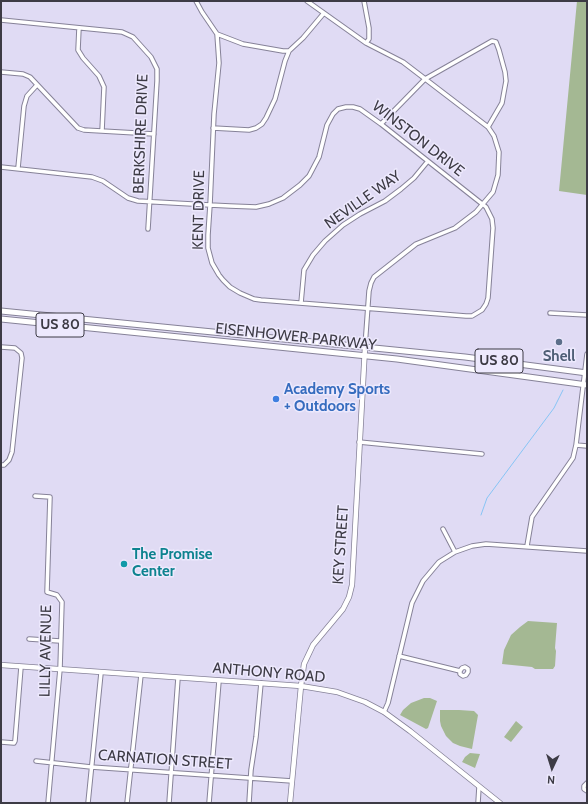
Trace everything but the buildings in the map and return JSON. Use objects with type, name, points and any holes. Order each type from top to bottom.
[{"type":"main road","name":"EISENHOWER PARKWAY","points":[[1,311],[465,357],[586,373]]},
{"type":"main road","name":"EISENHOWER PARKWAY","points":[[1,319],[364,355],[585,385]]},
{"type":"street","points":[[196,1],[217,34],[243,44],[256,47],[283,51],[289,50]]},
{"type":"street","points":[[307,1],[366,43],[403,62],[488,127],[497,143],[499,160],[493,192],[483,205],[455,228],[416,244],[374,277],[371,282],[365,347]]},
{"type":"street","points":[[364,1],[369,28],[369,39],[366,43]]},
{"type":"street","points":[[214,128],[249,130],[262,124],[275,99],[289,50],[303,38],[324,13]]},
{"type":"street","name":"BERKSHIRE DRIVE","points":[[1,20],[126,34],[133,37],[151,57],[157,69],[148,229]]},
{"type":"street","points":[[78,28],[78,50],[82,58],[99,76],[104,87],[102,131]]},
{"type":"street","name":"KENT DRIVE","points":[[217,34],[219,63],[208,235],[209,254],[216,269],[223,280],[230,287],[254,299],[368,309]]},
{"type":"street","points":[[381,124],[425,79],[492,41],[496,42],[503,60],[506,72],[506,81],[502,103],[488,127]]},
{"type":"street","points":[[1,72],[26,75],[76,127],[84,130],[154,134]]},
{"type":"street","points":[[18,168],[24,106],[27,96],[37,85]]},
{"type":"street","name":"WINSTON DRIVE","points":[[1,167],[92,177],[103,181],[133,200],[256,207],[276,201],[292,192],[309,176],[323,145],[330,117],[338,110],[346,107],[360,109],[486,207],[490,214],[493,228],[488,298],[482,310],[472,316],[466,316],[368,309]]},
{"type":"street","name":"NEVILLE WAY","points":[[301,303],[304,270],[313,255],[321,246],[344,225],[408,184],[428,161]]},
{"type":"street","points":[[550,313],[587,315]]},
{"type":"street","points":[[1,347],[15,348],[21,353],[22,358],[11,458],[4,465],[1,465]]},
{"type":"street","name":"KEY STREET","points":[[290,803],[303,672],[308,655],[313,645],[343,609],[350,591],[365,347]]},
{"type":"street","points":[[527,546],[532,518],[573,458],[585,385],[587,354]]},
{"type":"street","points":[[359,442],[482,454]]},
{"type":"street","points":[[576,445],[587,446]]},
{"type":"street","name":"LILLY AVENUE","points":[[35,496],[50,497],[47,592],[57,595],[62,602],[60,670],[48,803]]},
{"type":"street","points":[[443,529],[455,552]]},
{"type":"street","points":[[384,712],[388,703],[412,603],[418,590],[431,570],[439,562],[455,552],[472,546],[486,544],[587,551]]},
{"type":"street","points":[[29,640],[60,641]]},
{"type":"street","points":[[399,656],[460,671]]},
{"type":"street","name":"ANTHONY ROAD","points":[[1,665],[261,683],[323,689],[365,702],[384,712],[417,736],[500,803]]},
{"type":"street","points":[[1,742],[14,743],[15,741],[21,667]]},
{"type":"street","points":[[88,803],[101,673]]},
{"type":"street","points":[[127,803],[141,675]]},
{"type":"street","points":[[169,803],[178,678]]},
{"type":"street","points":[[209,803],[219,681]]},
{"type":"street","points":[[249,803],[252,778],[251,770],[261,683]]},
{"type":"street","name":"CARNATION STREET","points":[[36,761],[91,767],[292,781]]},
{"type":"street","points":[[587,783],[584,786],[584,790],[587,791]]},
{"type":"street","points":[[478,803],[479,787]]},
{"type":"green space","points":[[577,1],[587,1],[587,195],[559,191]]},
{"type":"green space","points":[[528,621],[557,623],[555,666],[553,669],[535,669],[532,667],[502,664],[504,650],[511,635]]},
{"type":"green space","points":[[424,698],[430,698],[437,701],[428,728],[426,729],[400,715],[411,703]]},
{"type":"green space","points":[[440,710],[474,711],[478,715],[472,749],[453,743],[446,736],[441,726]]},
{"type":"green space","points":[[516,721],[523,727],[511,742],[504,737]]},
{"type":"green space","points":[[470,753],[480,754],[475,768],[462,762]]},
{"type":"waterway","points":[[481,515],[487,498],[554,408],[563,390]]},
{"type":"place","name":"Shell","points":[[559,342]]},
{"type":"place","name":"Academy Sports + Outdoors","points":[[276,399]]},
{"type":"place","name":"The Promise Center","points":[[124,564]]}]
